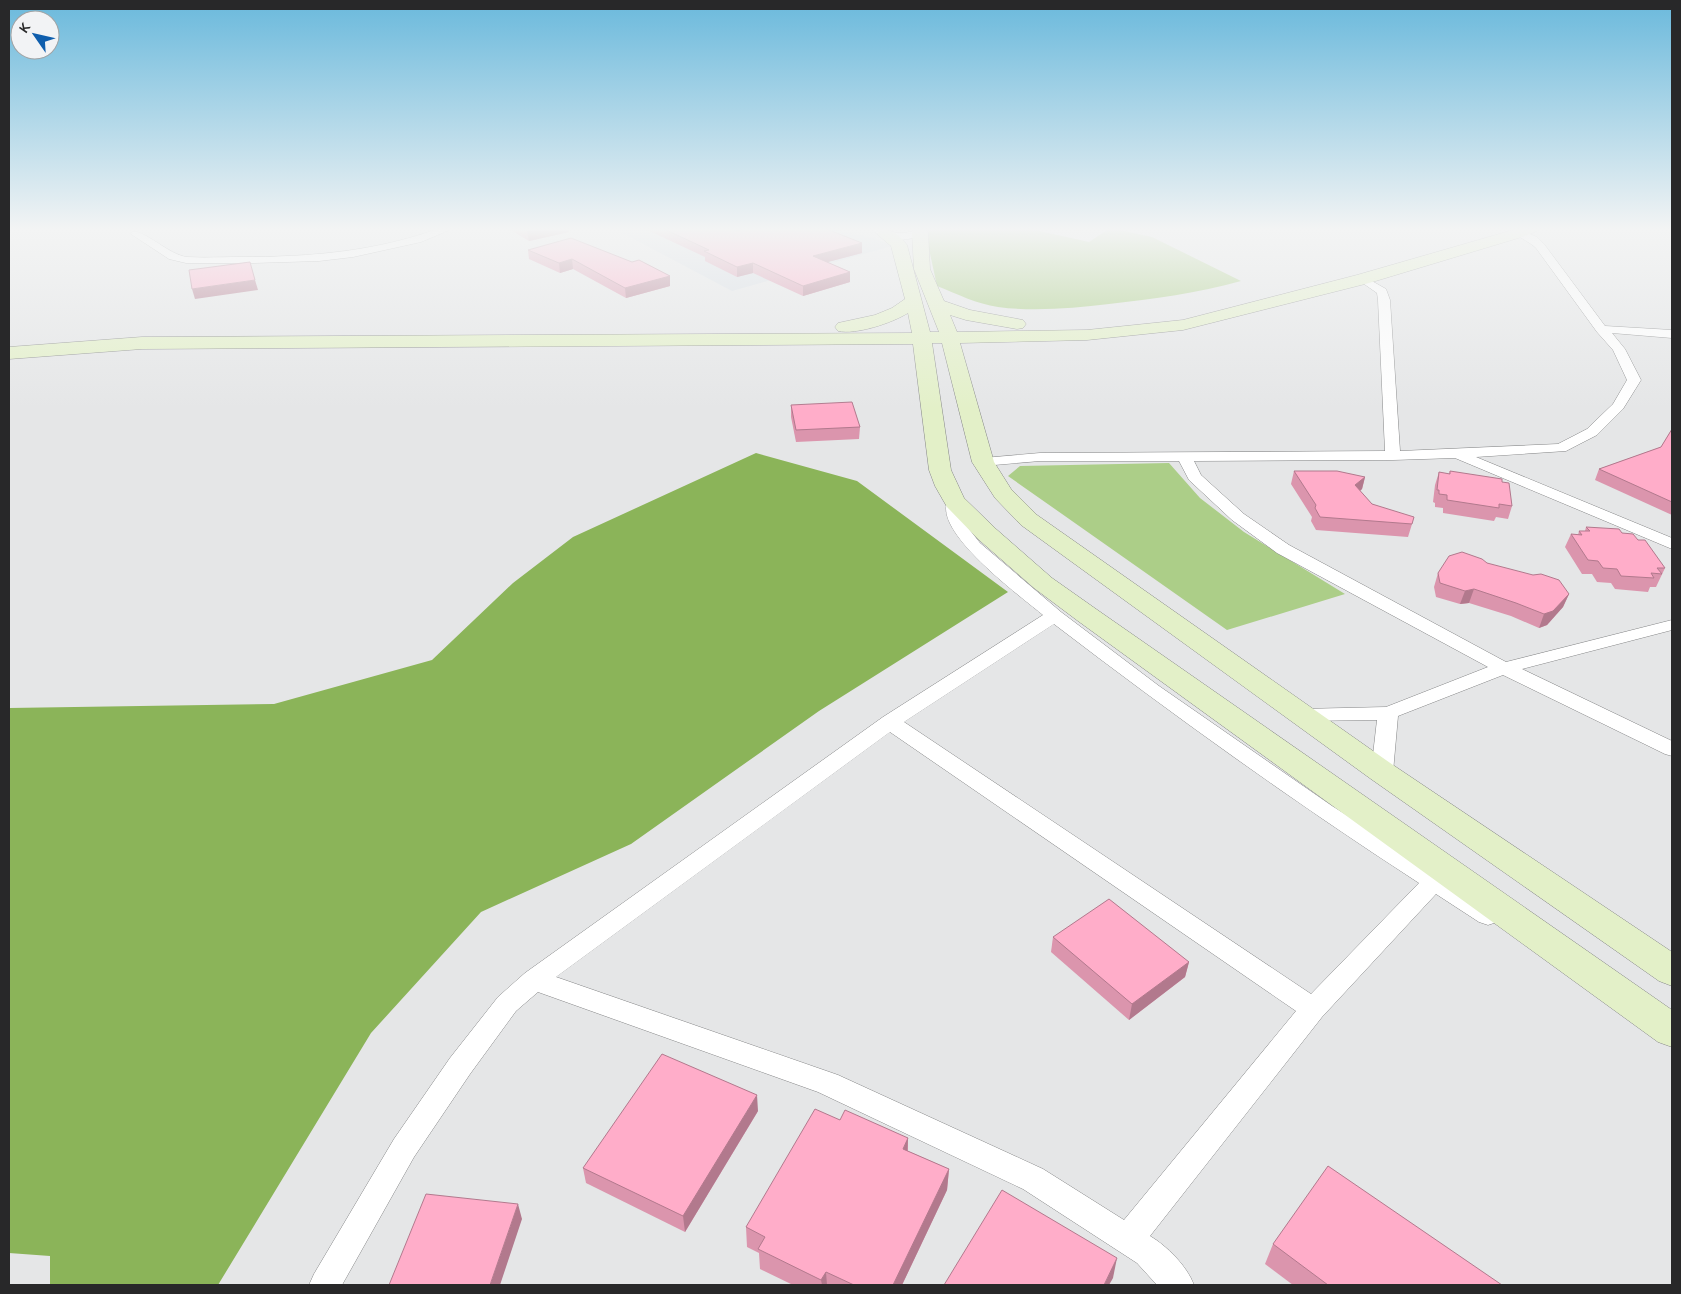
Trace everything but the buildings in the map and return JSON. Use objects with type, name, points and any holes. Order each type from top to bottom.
[{"type":"street","points":[[919,288],[925,302],[948,333],[983,462],[992,480],[1008,501],[1029,520],[1301,715],[1672,971]]},
{"type":"street","points":[[924,288],[925,302],[921,333],[926,362],[928,397],[940,470],[955,502],[957,524],[974,547],[1055,616],[1152,690],[1324,810],[1496,921],[1552,946]]},
{"type":"street","points":[[838,328],[890,316],[908,306],[925,302],[979,318],[1042,330],[1087,335],[1183,325],[1326,288]]},
{"type":"street","points":[[1378,288],[1382,291],[1384,300],[1393,456]]},
{"type":"street","points":[[983,462],[1040,458],[1393,456],[1561,448],[1592,432],[1618,406],[1634,380],[1619,349],[1601,330],[1571,288]]},
{"type":"street","points":[[9,340],[140,330],[612,327],[838,328],[948,333],[1042,330],[1084,322],[1148,314],[1187,306]]},
{"type":"street","points":[[960,381],[964,369],[978,355],[1042,330]]},
{"type":"street","points":[[1601,330],[1672,334]]},
{"type":"street","points":[[9,353],[142,343],[854,338],[921,333]]},
{"type":"street","points":[[854,338],[926,362]]},
{"type":"street","points":[[1457,454],[1672,544]]},
{"type":"street","points":[[1185,457],[1194,477],[1238,517],[1283,548],[1504,668],[1672,749]]},
{"type":"street","points":[[955,502],[1013,557],[1072,604],[1672,1031]]},
{"type":"street","points":[[325,1285],[404,1148],[460,1066],[507,1004],[534,980],[890,722],[1055,616]]},
{"type":"street","points":[[1301,715],[1388,713],[1504,668],[1672,625]]},
{"type":"street","points":[[1382,772],[1388,713]]},
{"type":"street","points":[[890,722],[1313,1009]]},
{"type":"street","points":[[1128,1239],[1313,1009],[1434,882]]},
{"type":"street","points":[[534,980],[828,1083],[1034,1179],[1148,1252],[1178,1285]]},
{"type":"shaded area","points":[[727,288],[741,288],[732,291]]},
{"type":"green space","points":[[943,288],[1211,288],[1142,300],[1068,308],[998,307],[975,301]]},
{"type":"green space","points":[[756,453],[857,481],[1008,592],[819,711],[631,844],[481,912],[371,1033],[218,1285],[50,1285],[50,1256],[9,1253],[9,708],[274,704],[432,660],[513,583],[573,537]]},
{"type":"green space","points":[[1169,463],[1200,498],[1244,532],[1345,594],[1227,630],[1008,476],[1020,466]]}]
